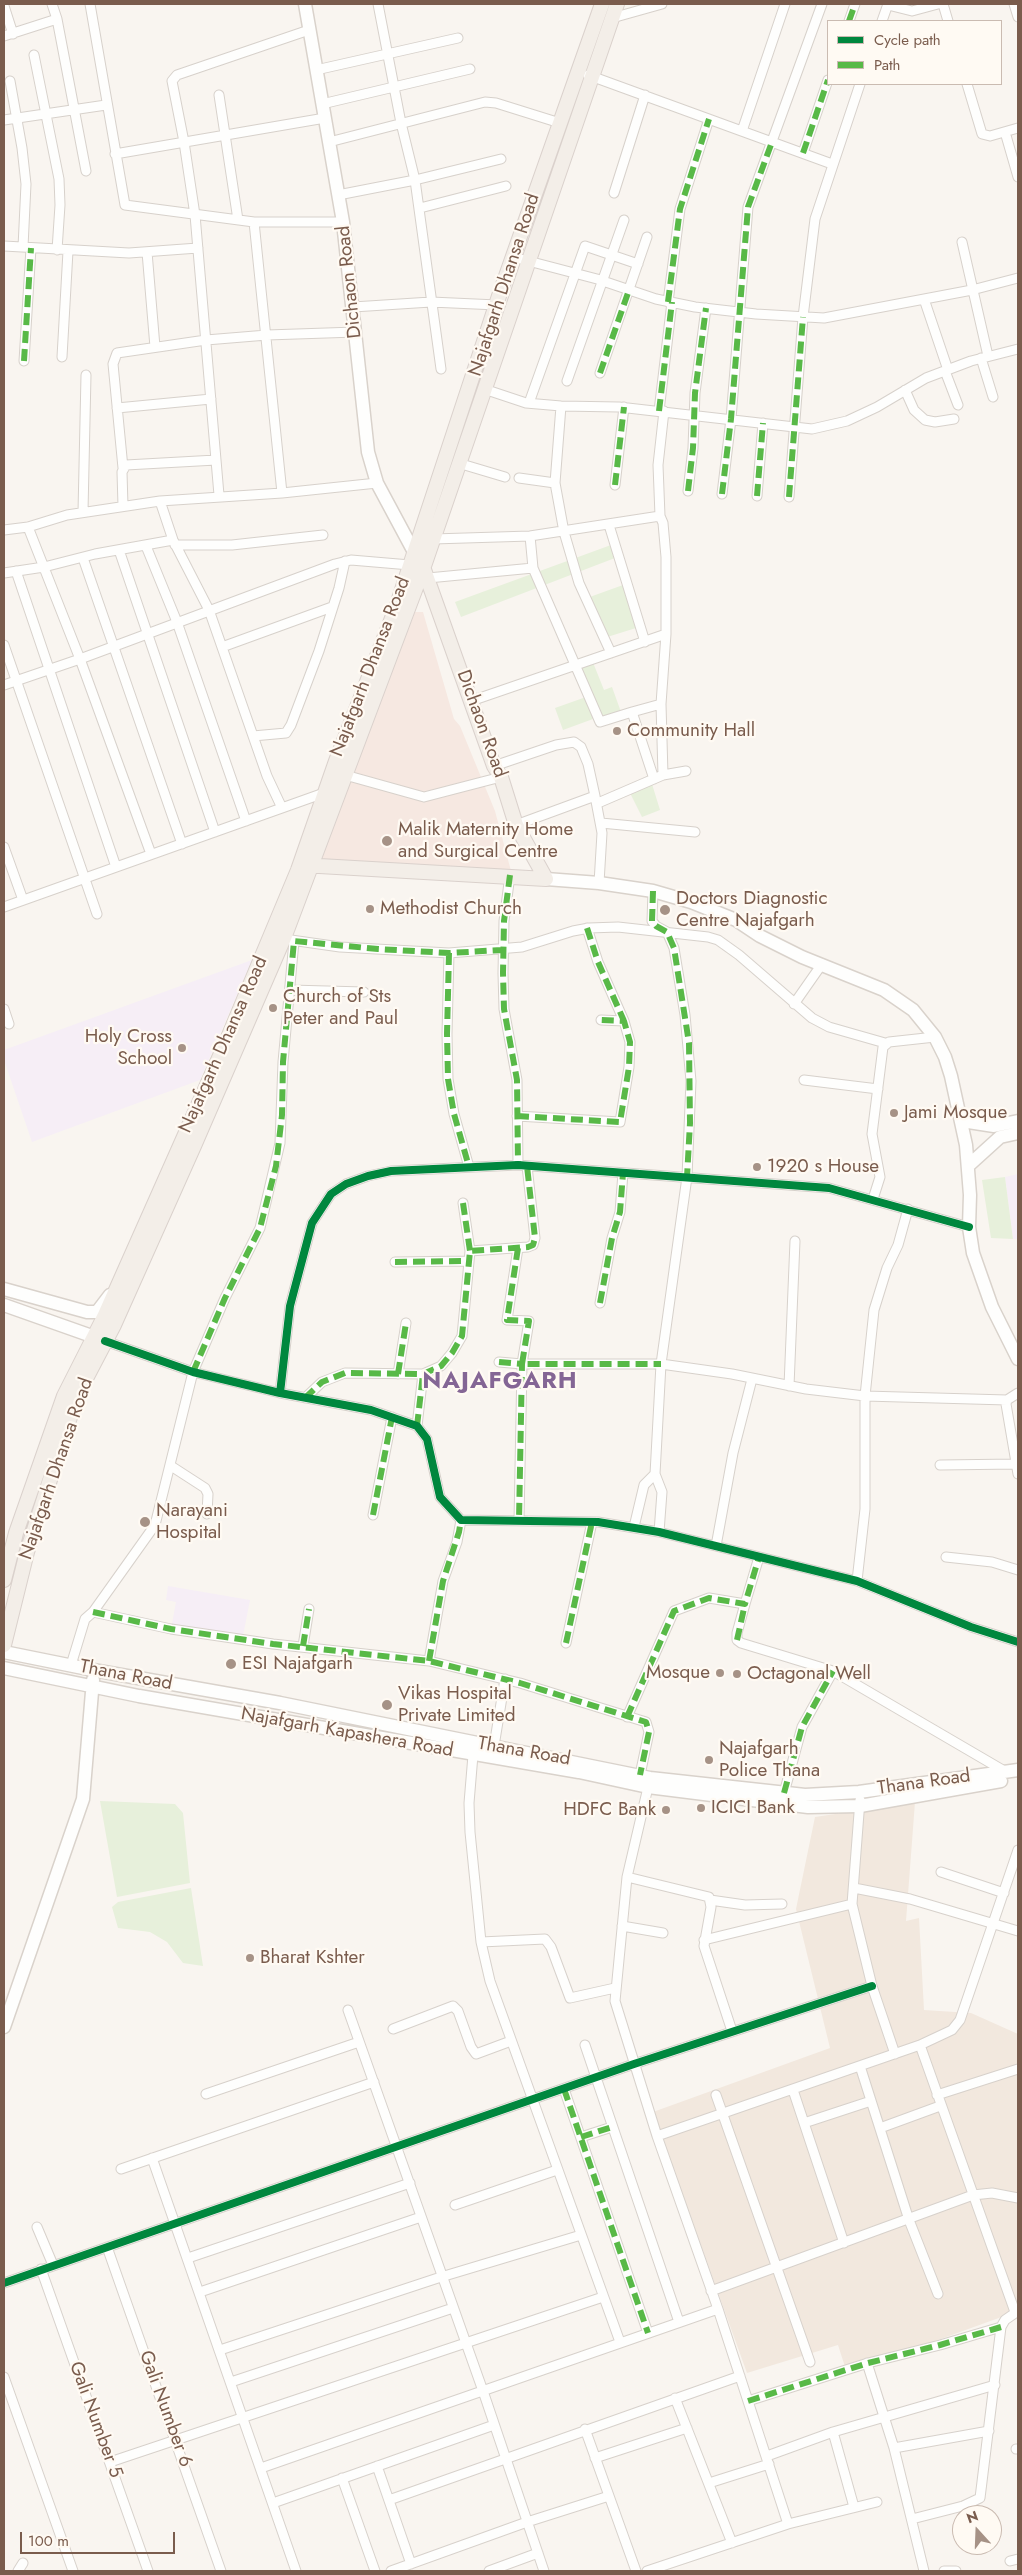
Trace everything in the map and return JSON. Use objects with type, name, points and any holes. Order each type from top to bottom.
[{"type":"main road","name":"Dichaon Road","points":[[304,4],[343,222],[356,332],[366,444],[377,483],[419,565],[498,771],[516,825],[546,879]]},
{"type":"main road","name":"Najafgarh Dhansa Road","points":[[4,1646],[43,1497],[100,1338],[137,1270],[289,939],[324,793],[396,608],[419,565],[496,305],[560,123],[584,74],[602,4]]},
{"type":"main road","points":[[617,4],[584,74],[527,261],[433,539],[419,565],[345,775],[306,866],[510,875],[599,883],[652,891],[691,902],[736,920],[760,936],[884,990],[913,1010],[935,1037],[945,1057],[962,1121],[968,1166],[968,1227],[982,1281],[1018,1359]]},
{"type":"main road","name":"Najafgarh Dhansa Road","points":[[100,1338],[104,1317],[306,866]]},
{"type":"main road","points":[[962,1121],[994,1126],[1018,1121]]},
{"type":"main road","points":[[968,1166],[1000,1137],[1018,1133]]},
{"type":"main road","points":[[4,1289],[87,1312],[97,1312],[120,1282]]},
{"type":"main road","points":[[4,1305],[100,1338],[64,1396],[16,1534],[4,1580]]},
{"type":"main road","name":"Thana Road","points":[[4,1652],[93,1670],[280,1703],[494,1746],[646,1780],[805,1795],[859,1792],[1014,1773]]},
{"type":"main road","name":"Najafgarh Kapashera Road","points":[[4,1668],[92,1688],[473,1755],[579,1772],[646,1780],[808,1807],[860,1806],[1014,1773]]},
{"type":"main road","points":[[4,2026],[83,1800],[93,1670]]},
{"type":"street","points":[[52,4],[57,19],[86,171]]},
{"type":"street","points":[[90,4],[106,105],[126,206],[254,222],[343,222]]},
{"type":"street","points":[[378,4],[420,208],[441,370]]},
{"type":"street","points":[[612,18],[662,4]]},
{"type":"street","points":[[742,131],[785,4]]},
{"type":"street","points":[[722,494],[731,419],[738,312],[748,207],[822,4]]},
{"type":"street","points":[[849,20],[855,4]]},
{"type":"street","points":[[882,20],[888,4],[912,11],[938,4]]},
{"type":"street","points":[[943,4],[948,20]]},
{"type":"street","points":[[1014,4],[1018,17]]},
{"type":"street","points":[[4,6],[8,35],[57,19]]},
{"type":"street","points":[[219,495],[195,215],[184,142],[172,81],[173,77],[309,30]]},
{"type":"street","points":[[316,70],[387,52],[458,38]]},
{"type":"street","points":[[34,55],[48,114],[60,194],[57,250]]},
{"type":"street","points":[[322,104],[470,69]]},
{"type":"street","points":[[584,74],[832,164]]},
{"type":"street","points":[[10,81],[26,184],[27,248],[24,361]]},
{"type":"street","points":[[802,153],[827,83]]},
{"type":"street","points":[[789,497],[803,316],[815,219],[860,85]]},
{"type":"street","points":[[967,85],[982,134],[990,136],[1018,128]]},
{"type":"street","points":[[219,95],[238,220]]},
{"type":"street","points":[[614,193],[645,96]]},
{"type":"street","points":[[329,142],[485,102],[496,103],[560,123]]},
{"type":"street","points":[[4,120],[106,105]]},
{"type":"street","points":[[115,154],[325,118]]},
{"type":"street","points":[[663,775],[661,704],[666,634],[666,557],[663,523],[660,516],[658,465],[661,411],[680,209],[709,119]]},
{"type":"street","points":[[1005,132],[1018,178]]},
{"type":"street","points":[[338,195],[415,180],[501,159]]},
{"type":"street","points":[[420,208],[506,186]]},
{"type":"street","points":[[567,381],[624,220]]},
{"type":"street","points":[[254,222],[282,493]]},
{"type":"street","points":[[600,373],[648,237]]},
{"type":"street","points":[[962,242],[993,397]]},
{"type":"street","points":[[4,246],[68,251],[146,252],[198,248]]},
{"type":"street","points":[[529,403],[585,246],[638,264]]},
{"type":"street","points":[[62,357],[68,251]]},
{"type":"street","points":[[146,252],[155,348]]},
{"type":"street","points":[[513,257],[670,302],[738,312],[824,318],[972,290],[1018,278]]},
{"type":"street","points":[[924,299],[958,405]]},
{"type":"street","points":[[353,307],[432,302],[496,305]]},
{"type":"street","points":[[688,492],[694,415],[706,308]]},
{"type":"street","points":[[123,506],[123,468],[113,364],[117,353],[206,340],[267,335],[356,332]]},
{"type":"street","points":[[484,389],[529,403],[561,406],[624,407],[812,429],[847,421],[878,407],[905,390],[946,370],[984,357],[1018,349]]},
{"type":"street","points":[[83,512],[86,375]]},
{"type":"street","points":[[905,390],[914,410],[925,420],[935,422],[954,419]]},
{"type":"street","points":[[117,408],[212,399]]},
{"type":"street","points":[[561,406],[555,482],[564,532],[578,583],[611,654]]},
{"type":"street","points":[[615,485],[624,407]]},
{"type":"street","points":[[757,496],[762,423]]},
{"type":"street","points":[[123,468],[130,464],[216,460]]},
{"type":"street","points":[[458,463],[505,476]]},
{"type":"street","points":[[519,478],[555,482]]},
{"type":"street","points":[[4,530],[28,527],[83,512],[160,501],[219,495],[282,493],[377,483]]},
{"type":"street","points":[[160,501],[174,542],[209,610],[253,736],[282,808]]},
{"type":"street","points":[[433,539],[530,536],[660,516]]},
{"type":"street","points":[[609,525],[645,642]]},
{"type":"street","points":[[28,527],[80,659],[151,854]]},
{"type":"street","points":[[4,573],[44,567],[119,550],[174,542],[232,545],[323,535]]},
{"type":"street","points":[[530,536],[533,568],[600,722],[661,704]]},
{"type":"street","points":[[146,546],[178,622],[246,821]]},
{"type":"street","points":[[119,550],[215,832]]},
{"type":"street","points":[[83,558],[182,844]]},
{"type":"street","points":[[253,736],[286,733],[292,725],[319,651],[339,588],[345,561]]},
{"type":"street","points":[[4,685],[80,659],[345,561],[533,568]]},
{"type":"street","points":[[16,571],[116,867]]},
{"type":"street","points":[[222,647],[332,607]]},
{"type":"street","points":[[471,701],[666,634]]},
{"type":"street","points":[[4,645],[97,914]]},
{"type":"street","points":[[632,712],[654,779]]},
{"type":"street","points":[[345,775],[424,797],[498,771],[556,745],[574,742],[581,747],[588,764],[601,823],[599,883]]},
{"type":"street","points":[[516,825],[596,800],[663,775],[686,771]]},
{"type":"street","points":[[4,907],[324,793]]},
{"type":"street","points":[[601,823],[695,832]]},
{"type":"street","points":[[4,846],[23,900]]},
{"type":"street","points":[[510,875],[502,950],[504,1009],[517,1080],[518,1165]]},
{"type":"street","points":[[652,891],[652,921],[656,926],[667,932],[674,948],[689,1043],[690,1123],[687,1177],[661,1364],[655,1474],[662,1492],[659,1532]]},
{"type":"street","points":[[71,1665],[82,1626],[155,1525],[193,1372],[225,1298],[260,1228],[274,1175],[282,1116],[283,1062],[290,990],[289,939],[368,949],[449,953],[502,950],[537,944],[587,928],[618,927],[667,932],[718,940],[739,955],[794,1004],[829,1027],[885,1044],[935,1037]]},
{"type":"street","points":[[517,1116],[620,1122],[630,1067],[630,1042],[624,1021],[598,962],[587,928]]},
{"type":"street","points":[[449,953],[448,1079],[454,1114],[469,1167]]},
{"type":"street","points":[[794,1004],[822,964]]},
{"type":"street","points":[[290,990],[364,992]]},
{"type":"street","points":[[4,1009],[9,1024]]},
{"type":"street","points":[[601,1020],[624,1021]]},
{"type":"street","points":[[873,1200],[880,1177],[872,1134],[885,1044]]},
{"type":"street","points":[[804,1080],[878,1089]]},
{"type":"street","points":[[280,1393],[290,1306],[312,1223],[331,1194],[346,1184],[383,1172],[518,1165],[829,1188],[968,1227]]},
{"type":"street","points":[[470,1251],[518,1248],[532,1245],[535,1238],[527,1166]]},
{"type":"street","points":[[600,1302],[612,1238],[620,1212],[623,1173]]},
{"type":"street","points":[[305,1398],[322,1382],[345,1372],[423,1374],[440,1366],[452,1353],[462,1336],[470,1251],[463,1204]]},
{"type":"street","points":[[857,1581],[865,1509],[864,1396],[874,1310],[886,1268],[898,1245],[908,1209]]},
{"type":"street","points":[[789,1386],[794,1241]]},
{"type":"street","points":[[518,1248],[506,1320],[529,1321],[522,1364],[519,1521]]},
{"type":"street","points":[[395,1262],[469,1262]]},
{"type":"street","points":[[398,1374],[406,1322]]},
{"type":"street","points":[[100,1338],[193,1372],[280,1393],[372,1410],[417,1426],[427,1439],[440,1497],[461,1520],[592,1522],[659,1532],[857,1581],[971,1627],[1018,1642]]},
{"type":"street","points":[[500,1362],[522,1364],[661,1364],[789,1386],[864,1396],[1007,1400],[1018,1393]]},
{"type":"street","points":[[417,1426],[423,1374]]},
{"type":"street","points":[[716,1546],[733,1453],[752,1379]]},
{"type":"street","points":[[1007,1400],[1006,1408],[1018,1474]]},
{"type":"street","points":[[373,1515],[392,1417]]},
{"type":"street","points":[[940,1465],[1016,1464]]},
{"type":"street","points":[[171,1466],[205,1488],[208,1494],[207,1514]]},
{"type":"street","points":[[634,1527],[644,1485],[655,1474]]},
{"type":"street","points":[[430,1661],[443,1581],[457,1542],[461,1520]]},
{"type":"street","points":[[566,1643],[592,1522]]},
{"type":"street","points":[[759,1556],[737,1633],[737,1640],[741,1643],[833,1671],[1014,1773]]},
{"type":"street","points":[[946,1557],[992,1562],[1018,1570]]},
{"type":"street","points":[[627,1717],[674,1611],[709,1598],[745,1604]]},
{"type":"street","points":[[303,1646],[309,1609]]},
{"type":"street","points":[[93,1612],[171,1629],[273,1644],[430,1661],[505,1680],[646,1722],[649,1726],[646,1780],[627,1877],[615,1988],[616,2006],[657,2136],[718,2309],[788,2524]]},
{"type":"street","points":[[784,1793],[802,1727],[833,1671]]},
{"type":"street","points":[[494,1746],[505,1680]]},
{"type":"street","points":[[473,1755],[469,1803],[470,1832],[481,1942],[490,1981],[531,2100],[620,2342]]},
{"type":"street","points":[[859,1792],[860,1806],[852,1904],[872,1986],[895,2054]]},
{"type":"street","points":[[657,2136],[920,2045],[957,2026],[1018,1850]]},
{"type":"street","points":[[940,1872],[1004,1893]]},
{"type":"street","points":[[627,1877],[702,1894],[710,1900],[745,1905],[782,1904]]},
{"type":"street","points":[[854,1888],[910,1899],[1018,1931]]},
{"type":"street","points":[[710,1900],[712,1907],[704,1940],[706,1952],[732,2031]]},
{"type":"street","points":[[704,1940],[852,1904]]},
{"type":"street","points":[[622,1926],[663,1933]]},
{"type":"street","points":[[481,1942],[546,1939],[551,1947],[570,1998],[615,1988]]},
{"type":"street","points":[[4,2283],[634,2064],[872,1986]]},
{"type":"street","points":[[393,2028],[452,2006],[458,2012],[471,2047],[476,2054],[511,2040]]},
{"type":"street","points":[[348,2010],[397,2146],[441,2277],[466,2341],[504,2458],[544,2571]]},
{"type":"street","points":[[206,2094],[359,2042]]},
{"type":"street","points":[[584,2045],[679,2322]]},
{"type":"street","points":[[748,2401],[867,2363],[940,2345],[1001,2327],[1017,2311],[940,2106],[920,2045]]},
{"type":"street","points":[[860,2066],[909,2220],[938,2294]]},
{"type":"street","points":[[937,2095],[1018,2068]]},
{"type":"street","points":[[121,2169],[374,2082]]},
{"type":"street","points":[[564,2089],[648,2332]]},
{"type":"street","points":[[793,2090],[844,2243]]},
{"type":"street","points":[[716,2095],[810,2362]]},
{"type":"street","points":[[804,2123],[871,2101]]},
{"type":"street","points":[[880,2128],[940,2106]]},
{"type":"street","points":[[581,2137],[612,2126]]},
{"type":"street","points":[[152,2158],[296,2571]]},
{"type":"street","points":[[455,2205],[557,2170]]},
{"type":"street","points":[[188,2258],[410,2184]]},
{"type":"street","points":[[711,2291],[973,2195],[992,2193],[1018,2198]]},
{"type":"street","points":[[200,2292],[421,2217]]},
{"type":"street","points":[[37,2227],[53,2265]]},
{"type":"street","points":[[220,2350],[441,2277],[581,2235]]},
{"type":"street","name":"Gali Number 6","points":[[107,2247],[221,2571]]},
{"type":"street","name":"Gali Number 5","points":[[41,2270],[148,2571]]},
{"type":"street","points":[[110,2462],[466,2341],[603,2297]]},
{"type":"street","points":[[231,2382],[453,2308]]},
{"type":"street","points":[[261,2468],[718,2309]]},
{"type":"street","points":[[912,2519],[963,2506],[980,2498],[1001,2327]]},
{"type":"street","points":[[867,2363],[894,2448],[924,2571]]},
{"type":"street","points":[[389,2500],[585,2429],[740,2376]]},
{"type":"street","points":[[4,2377],[73,2571]]},
{"type":"street","points":[[708,2483],[833,2432],[995,2384]]},
{"type":"street","points":[[675,2398],[732,2543]]},
{"type":"street","points":[[273,2503],[494,2425]]},
{"type":"street","points":[[595,2458],[687,2428]]},
{"type":"street","points":[[585,2429],[636,2571]]},
{"type":"street","points":[[894,2448],[989,2431]]},
{"type":"street","points":[[833,2432],[854,2507]]},
{"type":"street","points":[[377,2466],[411,2564]]},
{"type":"street","points":[[342,2478],[375,2571]]},
{"type":"street","points":[[391,2571],[527,2522],[609,2496]]},
{"type":"street","points":[[647,2571],[788,2524],[876,2502]]},
{"type":"street","points":[[489,2571],[538,2553]]},
{"type":"street","points":[[944,2571],[956,2571]]},
{"type":"shaded area","points":[[415,612],[423,612],[454,719],[460,726],[495,811],[511,871],[319,860]]},
{"type":"shaded area","points":[[252,960],[200,1080],[32,1142],[4,1060],[4,1050]]},
{"type":"shaded area","points":[[1018,1174],[1018,1239],[1013,1239],[1005,1177]]},
{"type":"shaded area","points":[[168,1586],[250,1600],[243,1636],[172,1624],[176,1602],[166,1600]]},
{"type":"shaded area","points":[[915,1802],[906,1921],[919,1918],[924,2010],[971,2013],[1018,2034],[1018,2311],[847,2373],[838,2345],[747,2373],[653,2112],[830,2048],[796,1909],[815,1817]]},
{"type":"green space","points":[[611,545],[615,558],[461,617],[455,602]]},
{"type":"green space","points":[[623,585],[636,628],[604,638],[587,598]]},
{"type":"green space","points":[[592,660],[604,690],[612,687],[621,712],[603,717],[580,665]]},
{"type":"green space","points":[[586,697],[593,719],[563,730],[555,708]]},
{"type":"green space","points":[[652,784],[660,810],[642,817],[630,793]]},
{"type":"green space","points":[[1005,1177],[1013,1239],[991,1238],[982,1180]]},
{"type":"green space","points":[[100,1801],[175,1804],[183,1813],[190,1883],[117,1897]]},
{"type":"green space","points":[[191,1888],[203,1966],[183,1963],[167,1942],[150,1932],[118,1928],[112,1907],[118,1902]]},
{"type":"marked path","points":[[849,20],[855,4]]},
{"type":"marked path","points":[[803,153],[827,83]]},
{"type":"marked path","points":[[668,302],[680,209],[709,119]]},
{"type":"marked path","points":[[722,494],[731,419],[748,207],[772,142]]},
{"type":"marked path","points":[[24,361],[31,248]]},
{"type":"marked path","points":[[600,373],[629,290]]},
{"type":"marked path","points":[[659,411],[672,302]]},
{"type":"marked path","points":[[688,491],[693,448],[695,393],[706,308]]},
{"type":"marked path","points":[[789,497],[803,317]]},
{"type":"marked path","points":[[615,485],[624,407]]},
{"type":"marked path","points":[[757,496],[763,423]]},
{"type":"marked path","points":[[510,875],[504,921],[503,973],[504,1009],[517,1080],[518,1165]]},
{"type":"marked path","points":[[653,891],[652,921],[656,926],[667,932],[674,948],[689,1043],[690,1123],[687,1177]]},
{"type":"marked path","points":[[587,928],[598,962],[624,1021]]},
{"type":"marked path","points":[[193,1372],[225,1298],[260,1228],[276,1166],[282,1115],[283,1062],[294,941],[449,953],[502,950]]},
{"type":"marked path","points":[[449,953],[448,1079],[454,1114],[469,1167]]},
{"type":"marked path","points":[[517,1116],[620,1122],[629,1067],[630,1042],[624,1021],[601,1020]]},
{"type":"marked path","points":[[305,1398],[322,1382],[345,1373],[423,1374],[441,1366],[452,1353],[462,1336],[470,1251],[528,1247],[533,1245],[535,1238],[527,1166]]},
{"type":"marked path","points":[[600,1303],[612,1238],[620,1212],[623,1173]]},
{"type":"marked path","points":[[463,1203],[470,1251]]},
{"type":"marked path","points":[[518,1248],[507,1320],[529,1321],[522,1364],[661,1364]]},
{"type":"marked path","points":[[395,1262],[469,1261]]},
{"type":"marked path","points":[[398,1374],[406,1323]]},
{"type":"marked path","points":[[499,1362],[522,1364],[519,1521]]},
{"type":"marked path","points":[[417,1426],[423,1374]]},
{"type":"marked path","points":[[373,1515],[392,1417]]},
{"type":"marked path","points":[[429,1661],[443,1581],[459,1532],[461,1520],[458,1517]]},
{"type":"marked path","points":[[566,1643],[592,1522]]},
{"type":"marked path","points":[[627,1717],[674,1611],[709,1598],[745,1604],[759,1557]]},
{"type":"marked path","points":[[737,1640],[745,1604]]},
{"type":"marked path","points":[[303,1646],[309,1609]]},
{"type":"marked path","points":[[93,1612],[171,1629],[273,1644],[429,1661],[520,1683],[646,1722],[649,1732],[640,1775]]},
{"type":"marked path","points":[[784,1793],[802,1727],[833,1671]]},
{"type":"marked path","points":[[564,2089],[648,2333]]},
{"type":"marked path","points":[[581,2137],[612,2127]]},
{"type":"marked path","points":[[748,2401],[868,2363],[1001,2327]]},
{"type":"cycle path","points":[[280,1393],[290,1306],[312,1223],[331,1194],[346,1184],[368,1176],[391,1171],[518,1165],[829,1188],[969,1227]]},
{"type":"cycle path","points":[[105,1341],[193,1372],[280,1393],[371,1410],[417,1426],[427,1439],[440,1497],[461,1520],[598,1522],[659,1532],[857,1581],[971,1627],[1018,1642]]},
{"type":"cycle path","points":[[4,2283],[634,2064],[872,1986]]},
{"type":"place","name":"Community Hall","points":[[617,731]]},
{"type":"place","name":"Malik Maternity Home and Surgical Centre","points":[[387,841]]},
{"type":"place","name":"Methodist Church","points":[[370,909]]},
{"type":"place","name":"Doctors Diagnostic Centre Najafgarh","points":[[665,910]]},
{"type":"place","name":"Church of Sts Peter and Paul","points":[[273,1008]]},
{"type":"place","name":"Holy Cross School","points":[[182,1048]]},
{"type":"place","name":"Jami Mosque","points":[[894,1113]]},
{"type":"place","name":"1920 s House","points":[[757,1167]]},
{"type":"place","name":"Narayani Hospital","points":[[145,1522]]},
{"type":"place","name":"ESI Najafgarh","points":[[231,1664]]},
{"type":"place","name":"Mosque","points":[[720,1673]]},
{"type":"place","name":"Octagonal Well","points":[[737,1674]]},
{"type":"place","name":"Vikas Hospital Private Limited","points":[[387,1705]]},
{"type":"place","name":"Najafgarh Police Thana","points":[[709,1760]]},
{"type":"place","name":"ICICI Bank","points":[[701,1808]]},
{"type":"place","name":"HDFC Bank","points":[[666,1810]]},
{"type":"place","name":"Bharat Kshter","points":[[250,1958]]},
{"type":"district","name":"NAJAFGARH","points":[[500,1382]]}]
